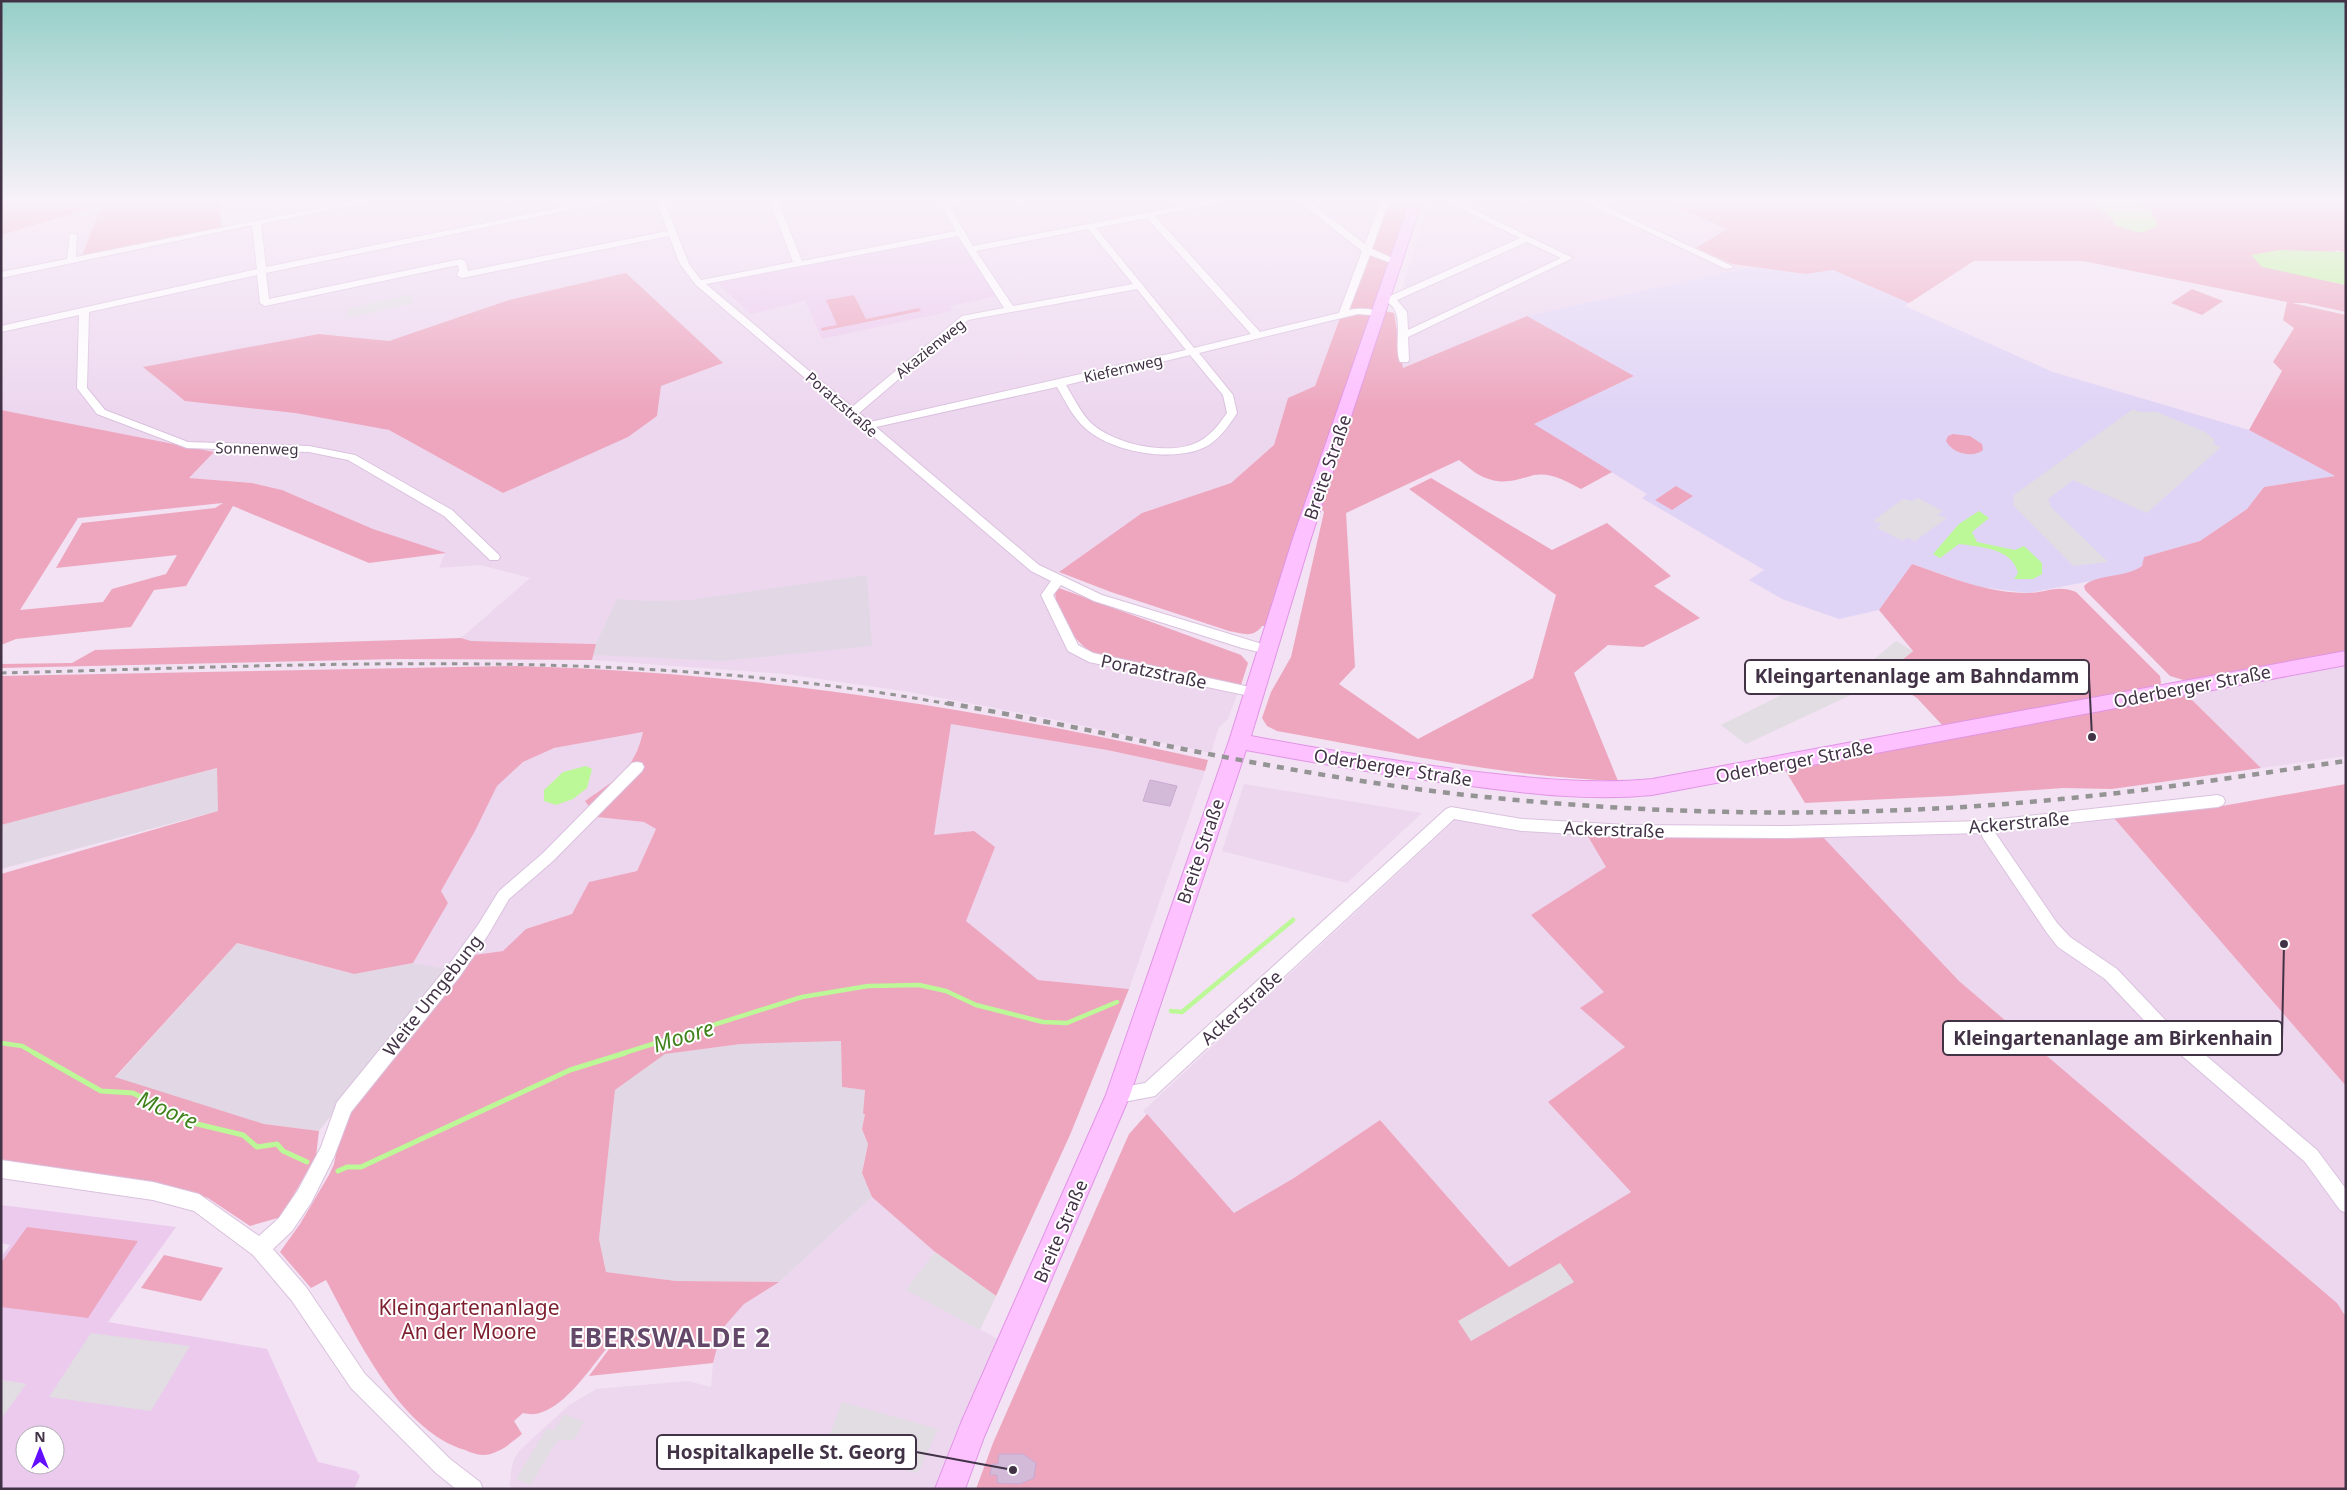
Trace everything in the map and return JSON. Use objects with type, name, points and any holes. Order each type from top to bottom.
[{"type":"main road","name":"Breite Straße","points":[[950,1489],[968,1439],[1118,1095],[1239,741],[1267,650],[1378,314],[1387,298],[1394,271]]},
{"type":"main road","name":"Oderberger Straße","points":[[1239,741],[1367,765],[1527,786],[1610,792],[1652,787],[2346,658]]},
{"type":"street","points":[[1,274],[18,271]]},
{"type":"street","points":[[1,329],[268,271]]},
{"type":"street","points":[[261,272],[265,303],[420,271]]},
{"type":"street","points":[[464,271],[462,275],[484,271]]},
{"type":"street","name":"Poratzstraße","points":[[688,271],[699,283],[1036,568],[1058,580],[1118,605],[1267,650]]},
{"type":"street","points":[[699,283],[761,271]]},
{"type":"street","points":[[985,271],[1010,310]]},
{"type":"street","points":[[1060,383],[1079,415],[1091,429],[1115,444],[1137,449],[1170,450],[1200,445],[1222,428],[1232,413],[1228,394],[1126,271]]},
{"type":"street","points":[[1199,271],[1258,336]]},
{"type":"street","points":[[1344,314],[1361,271]]},
{"type":"street","points":[[1404,360],[1402,312],[1387,298],[1452,271]]},
{"type":"street","points":[[1403,336],[1541,271]]},
{"type":"street","name":"Akazienweg","points":[[852,413],[965,318],[1138,286]]},
{"type":"street","name":"Sonnenweg","points":[[84,311],[82,388],[101,412],[187,445],[308,449],[351,457],[448,513],[494,557]]},
{"type":"street","name":"Kiefernweg","points":[[868,426],[1192,352],[1344,314],[1358,311],[1378,314]]},
{"type":"street","name":"Poratzstraße","points":[[1058,580],[1047,595],[1074,648],[1089,657],[1254,692]]},
{"type":"street","name":"Weite Umgebung","points":[[260,1248],[288,1221],[318,1172],[337,1129],[343,1108],[454,970],[483,930],[504,895],[548,857],[637,767]]},
{"type":"street","name":"Ackerstraße","points":[[1118,1095],[1149,1090],[1256,994],[1451,813],[1522,825],[1626,831],[1787,832],[1983,827],[2218,801]]},
{"type":"street","points":[[1988,834],[2052,928],[2064,942],[2111,974],[2164,1030],[2310,1156],[2346,1204]]},
{"type":"street","points":[[1,1169],[153,1190],[199,1203],[260,1248],[299,1294],[358,1381],[443,1466],[473,1489]]},
{"type":"shaded area","points":[[1,271],[1357,271],[1315,386],[1288,398],[1274,445],[1231,483],[1142,513],[1059,572],[1049,582],[1044,595],[1069,650],[1238,692],[1228,719],[1219,727],[1211,753],[1037,716],[910,692],[785,674],[592,660],[596,644],[470,641],[461,638],[530,578],[480,565],[439,568],[445,553],[373,529],[282,490],[252,483],[188,478],[213,452],[1,410]],"holes":[[[509,300],[723,363],[661,386],[657,416],[503,493],[389,430],[295,413],[319,334],[389,341]]]},
{"type":"shaded area","points":[[780,271],[981,271],[998,296],[950,306],[952,311],[822,339],[805,301],[751,314],[719,285],[722,282]]},
{"type":"shaded area","points":[[1408,271],[1735,271],[1527,316],[1403,368],[1394,313]]},
{"type":"shaded area","points":[[1735,271],[1779,271],[1806,274],[1834,271],[1909,303],[1905,306],[2053,372],[2249,430],[2336,476],[2264,487],[2247,509],[2200,541],[2145,557],[2142,566],[2133,573],[2028,593],[1979,587],[1912,564],[1879,610],[1839,619],[1782,599],[1749,580],[1764,570],[1642,498],[1647,494],[1533,424],[1634,376],[1527,316]]},
{"type":"shaded area","points":[[2278,271],[2346,271],[2346,285]]},
{"type":"shaded area","points":[[411,294],[414,303],[348,318],[346,309]]},
{"type":"shaded area","points":[[2133,409],[2140,412],[2157,412],[2205,432],[2215,440],[2213,444],[2221,447],[2147,513],[2073,480],[2048,499],[2051,507],[2108,562],[2073,566],[2013,505],[2014,495]]},
{"type":"shaded area","points":[[1918,498],[1943,511],[1937,515],[1947,518],[1915,541],[1907,538],[1903,541],[1877,528],[1882,524],[1873,521],[1903,499],[1912,501]]},
{"type":"shaded area","points":[[1979,511],[1989,518],[1972,532],[1977,542],[2015,550],[2024,546],[2042,563],[2042,574],[2033,579],[2014,579],[2018,573],[2015,565],[2009,558],[1986,548],[1959,544],[1940,558],[1933,554],[1959,524]]},
{"type":"shaded area","points":[[867,575],[872,646],[722,661],[593,655],[596,644],[617,599],[650,601],[690,600]]},
{"type":"shaded area","points":[[1896,641],[1913,651],[1884,675],[1867,665]]},
{"type":"shaded area","points":[[2346,663],[2346,756],[2261,768],[2185,693]]},
{"type":"shaded area","points":[[1842,665],[1872,685],[1746,744],[1721,725]]},
{"type":"shaded area","points":[[951,724],[1107,750],[1205,771],[1129,989],[1038,980],[965,921],[934,836]]},
{"type":"shaded area","points":[[644,732],[632,764],[598,817],[644,822],[656,829],[637,871],[589,882],[572,914],[526,929],[503,951],[474,955],[458,973],[413,963],[448,903],[441,891],[475,831],[497,786],[523,762],[554,748]]},
{"type":"shaded area","points":[[586,766],[592,769],[587,788],[573,799],[556,805],[544,801],[544,790],[563,772]]},
{"type":"shaded area","points":[[218,768],[218,811],[1,869],[1,825]]},
{"type":"shaded area","points":[[1244,784],[1422,813],[1347,883],[1222,851]]},
{"type":"shaded area","points":[[2113,817],[2346,1086],[2346,1317],[2337,1303],[1959,981],[1821,835]]},
{"type":"shaded area","points":[[1455,820],[1500,828],[1586,833],[1607,867],[1531,915],[1605,992],[1581,1009],[1625,1047],[1548,1102],[1631,1192],[1509,1267],[1380,1120],[1294,1178],[1234,1213],[1143,1111]]},
{"type":"shaded area","points":[[237,943],[353,974],[413,963],[446,969],[319,1131],[264,1124],[115,1078]]},
{"type":"shaded area","points":[[841,1041],[842,1087],[865,1090],[865,1114],[862,1129],[868,1144],[862,1173],[872,1197],[779,1282],[676,1281],[606,1272],[599,1239],[615,1090],[664,1054],[741,1044]]},
{"type":"shaded area","points":[[872,1197],[935,1252],[907,1290],[998,1339],[957,1430],[936,1489],[512,1489],[510,1485],[511,1471],[514,1459],[521,1449],[568,1406],[596,1389],[688,1381],[711,1387],[713,1363],[722,1329],[744,1304],[779,1282]]},
{"type":"shaded area","points":[[1,1205],[176,1227],[108,1322],[267,1349],[318,1462],[356,1471],[360,1476],[354,1489],[1,1489],[1,1419],[25,1384],[1,1380],[1,1257],[10,1245],[1,1243]]},
{"type":"shaded area","points":[[935,1252],[996,1296],[980,1330],[906,1290]]},
{"type":"shaded area","points":[[1560,1263],[1574,1282],[1471,1341],[1458,1321]]},
{"type":"shaded area","points":[[91,1333],[190,1346],[151,1411],[49,1397]]},
{"type":"shaded area","points":[[1,1380],[26,1384],[1,1419]]},
{"type":"shaded area","points":[[842,1402],[938,1429],[918,1473],[822,1455]]},
{"type":"shaded area","points":[[564,1414],[584,1422],[574,1440],[560,1440],[555,1443],[531,1485],[516,1479],[547,1428],[554,1430]]},
{"type":"green space","points":[[1357,271],[1388,271],[1266,626],[1262,626],[1255,633],[1251,634],[1229,631],[1111,592],[1059,572],[1142,513],[1231,483],[1274,445],[1288,398],[1315,386]]},
{"type":"green space","points":[[1780,271],[1829,271],[1806,274]]},
{"type":"green space","points":[[1834,271],[1959,271],[1909,303]]},
{"type":"green space","points":[[2130,271],[2320,271],[2314,278],[2346,285],[2346,312],[2305,303],[2292,303],[2346,315],[2346,653],[2193,683],[2170,676],[2085,590],[2084,586],[2095,580],[2135,570],[2142,566],[2144,557],[2200,541],[2247,509],[2264,487],[2335,476],[2249,430],[2282,371],[2273,362],[2294,328],[2283,320],[2287,302]]},
{"type":"green space","points":[[626,273],[723,363],[661,386],[657,416],[628,437],[503,493],[389,430],[295,413],[185,401],[143,367],[319,334],[389,341],[509,300]]},
{"type":"green space","points":[[2192,289],[2223,301],[2202,315],[2171,303]]},
{"type":"green space","points":[[854,295],[866,319],[919,308],[921,311],[822,331],[821,328],[837,325],[826,300]]},
{"type":"green space","points":[[1385,311],[1394,313],[1403,368],[1527,316],[1634,376],[1534,424],[1612,472],[1581,489],[1564,480],[1540,474],[1508,481],[1487,479],[1459,460],[1346,513],[1355,667],[1339,684],[1418,739],[1533,678],[1556,595],[1409,489],[1431,478],[1552,550],[1607,523],[1671,576],[1654,586],[1700,618],[1643,647],[1608,645],[1574,673],[1618,781],[1575,779],[1489,769],[1404,755],[1277,731],[1267,726],[1262,718],[1271,692],[1291,657],[1324,512],[1319,506]]},
{"type":"green space","points":[[1,410],[214,452],[189,478],[252,483],[282,490],[373,529],[446,553],[369,563],[233,506],[186,586],[154,590],[131,627],[16,639],[1,645]],"holes":[[[223,503],[215,508],[82,523],[56,568],[177,555],[166,574],[112,589],[103,602],[20,610],[78,518]]]},
{"type":"green space","points":[[1953,434],[1970,436],[1982,444],[1983,450],[1978,453],[1968,454],[1953,449],[1946,441],[1948,436]]},
{"type":"green space","points":[[1676,486],[1693,496],[1672,510],[1655,500]]},
{"type":"green space","points":[[1912,564],[1969,583],[1998,590],[2034,593],[2063,589],[2076,592],[2160,676],[2161,683],[2158,687],[1944,727],[1917,698],[1882,676],[1913,651],[1879,610]]},
{"type":"green space","points":[[1059,588],[1241,655],[1248,663],[1241,685],[1095,654],[1080,643],[1063,619],[1056,601],[1055,592]]},
{"type":"green space","points":[[461,638],[471,641],[596,644],[592,660],[398,659],[1,668],[1,664],[72,663],[95,650]]},
{"type":"green space","name":"Kleingartenanlage An der Moore","points":[[516,666],[691,676],[864,696],[1036,724],[1208,760],[1205,771],[1107,750],[951,724],[934,835],[974,831],[995,847],[966,921],[1038,980],[1129,989],[1070,1135],[996,1296],[935,1252],[872,1197],[862,1173],[868,1144],[862,1129],[865,1114],[863,1114],[865,1090],[842,1087],[841,1041],[741,1044],[665,1054],[615,1090],[599,1239],[606,1272],[676,1281],[779,1282],[744,1304],[722,1329],[713,1363],[589,1376],[624,1329],[578,1384],[552,1408],[537,1413],[523,1413],[514,1421],[522,1434],[494,1453],[483,1455],[469,1452],[442,1440],[420,1423],[400,1403],[382,1379],[351,1328],[326,1280],[311,1288],[280,1252],[300,1224],[329,1175],[334,1164],[342,1123],[474,955],[503,951],[526,929],[572,914],[589,882],[637,871],[656,829],[644,822],[597,817],[585,801],[615,780],[629,765],[643,732],[554,748],[523,762],[497,786],[475,831],[441,891],[448,903],[413,963],[354,974],[237,943],[115,1077],[264,1124],[319,1131],[316,1156],[281,1217],[250,1226],[208,1198],[171,1186],[1,1161],[1,874],[218,811],[217,768],[1,825],[1,676]]},
{"type":"green space","points":[[2185,693],[2261,768],[2112,789],[2063,788],[1805,803],[1785,770]]},
{"type":"green space","points":[[2346,784],[2346,1086],[2113,817],[2222,806]]},
{"type":"green space","points":[[1586,833],[1821,835],[1959,981],[2337,1303],[2346,1317],[2346,1489],[976,1489],[993,1443],[1129,1134],[1147,1114],[1234,1213],[1294,1178],[1380,1120],[1509,1267],[1631,1192],[1548,1102],[1625,1047],[1580,1008],[1604,992],[1531,915],[1606,867]]},
{"type":"green space","points":[[27,1227],[138,1241],[88,1318],[1,1307],[1,1263]]},
{"type":"green space","points":[[164,1255],[223,1268],[201,1301],[141,1288]]},
{"type":"building","points":[[1150,780],[1177,786],[1170,806],[1143,801]]},
{"type":"building","points":[[999,1454],[1023,1454],[1036,1463],[1034,1478],[1020,1484],[997,1483],[997,1475],[990,1475],[992,1464],[998,1464]]},
{"type":"waterway","points":[[1171,1011],[1182,1012],[1293,920]]},
{"type":"waterway","name":"Moore","points":[[621,1054],[802,997],[868,986],[919,985],[946,991],[976,1005],[1043,1022],[1067,1023],[1117,1002]]},
{"type":"waterway","name":"Moore","points":[[1,1043],[22,1046],[36,1054]]},
{"type":"waterway","name":"Moore","points":[[34,1053],[101,1091],[133,1093],[193,1123],[243,1135],[257,1147],[277,1144],[283,1151],[307,1162]]},
{"type":"waterway","name":"Moore","points":[[338,1171],[347,1167],[361,1167],[570,1070],[625,1053]]},
{"type":"railway","points":[[1,673],[359,664],[597,667],[716,674],[835,686],[954,705]]},
{"type":"railway","points":[[947,703],[1260,764],[1386,785],[1524,801],[1674,810],[1826,812],[1976,806],[2125,792],[2346,761]]},
{"type":"place","name":"Kleingartenanlage am Bahndamm","points":[[2092,737]]},
{"type":"place","name":"Kleingartenanlage am Birkenhain","points":[[2284,944]]},
{"type":"place","name":"Hospitalkapelle St. Georg","points":[[1013,1470]]},
{"type":"district","name":"EBERSWALDE 2","points":[[670,1337]]}]
